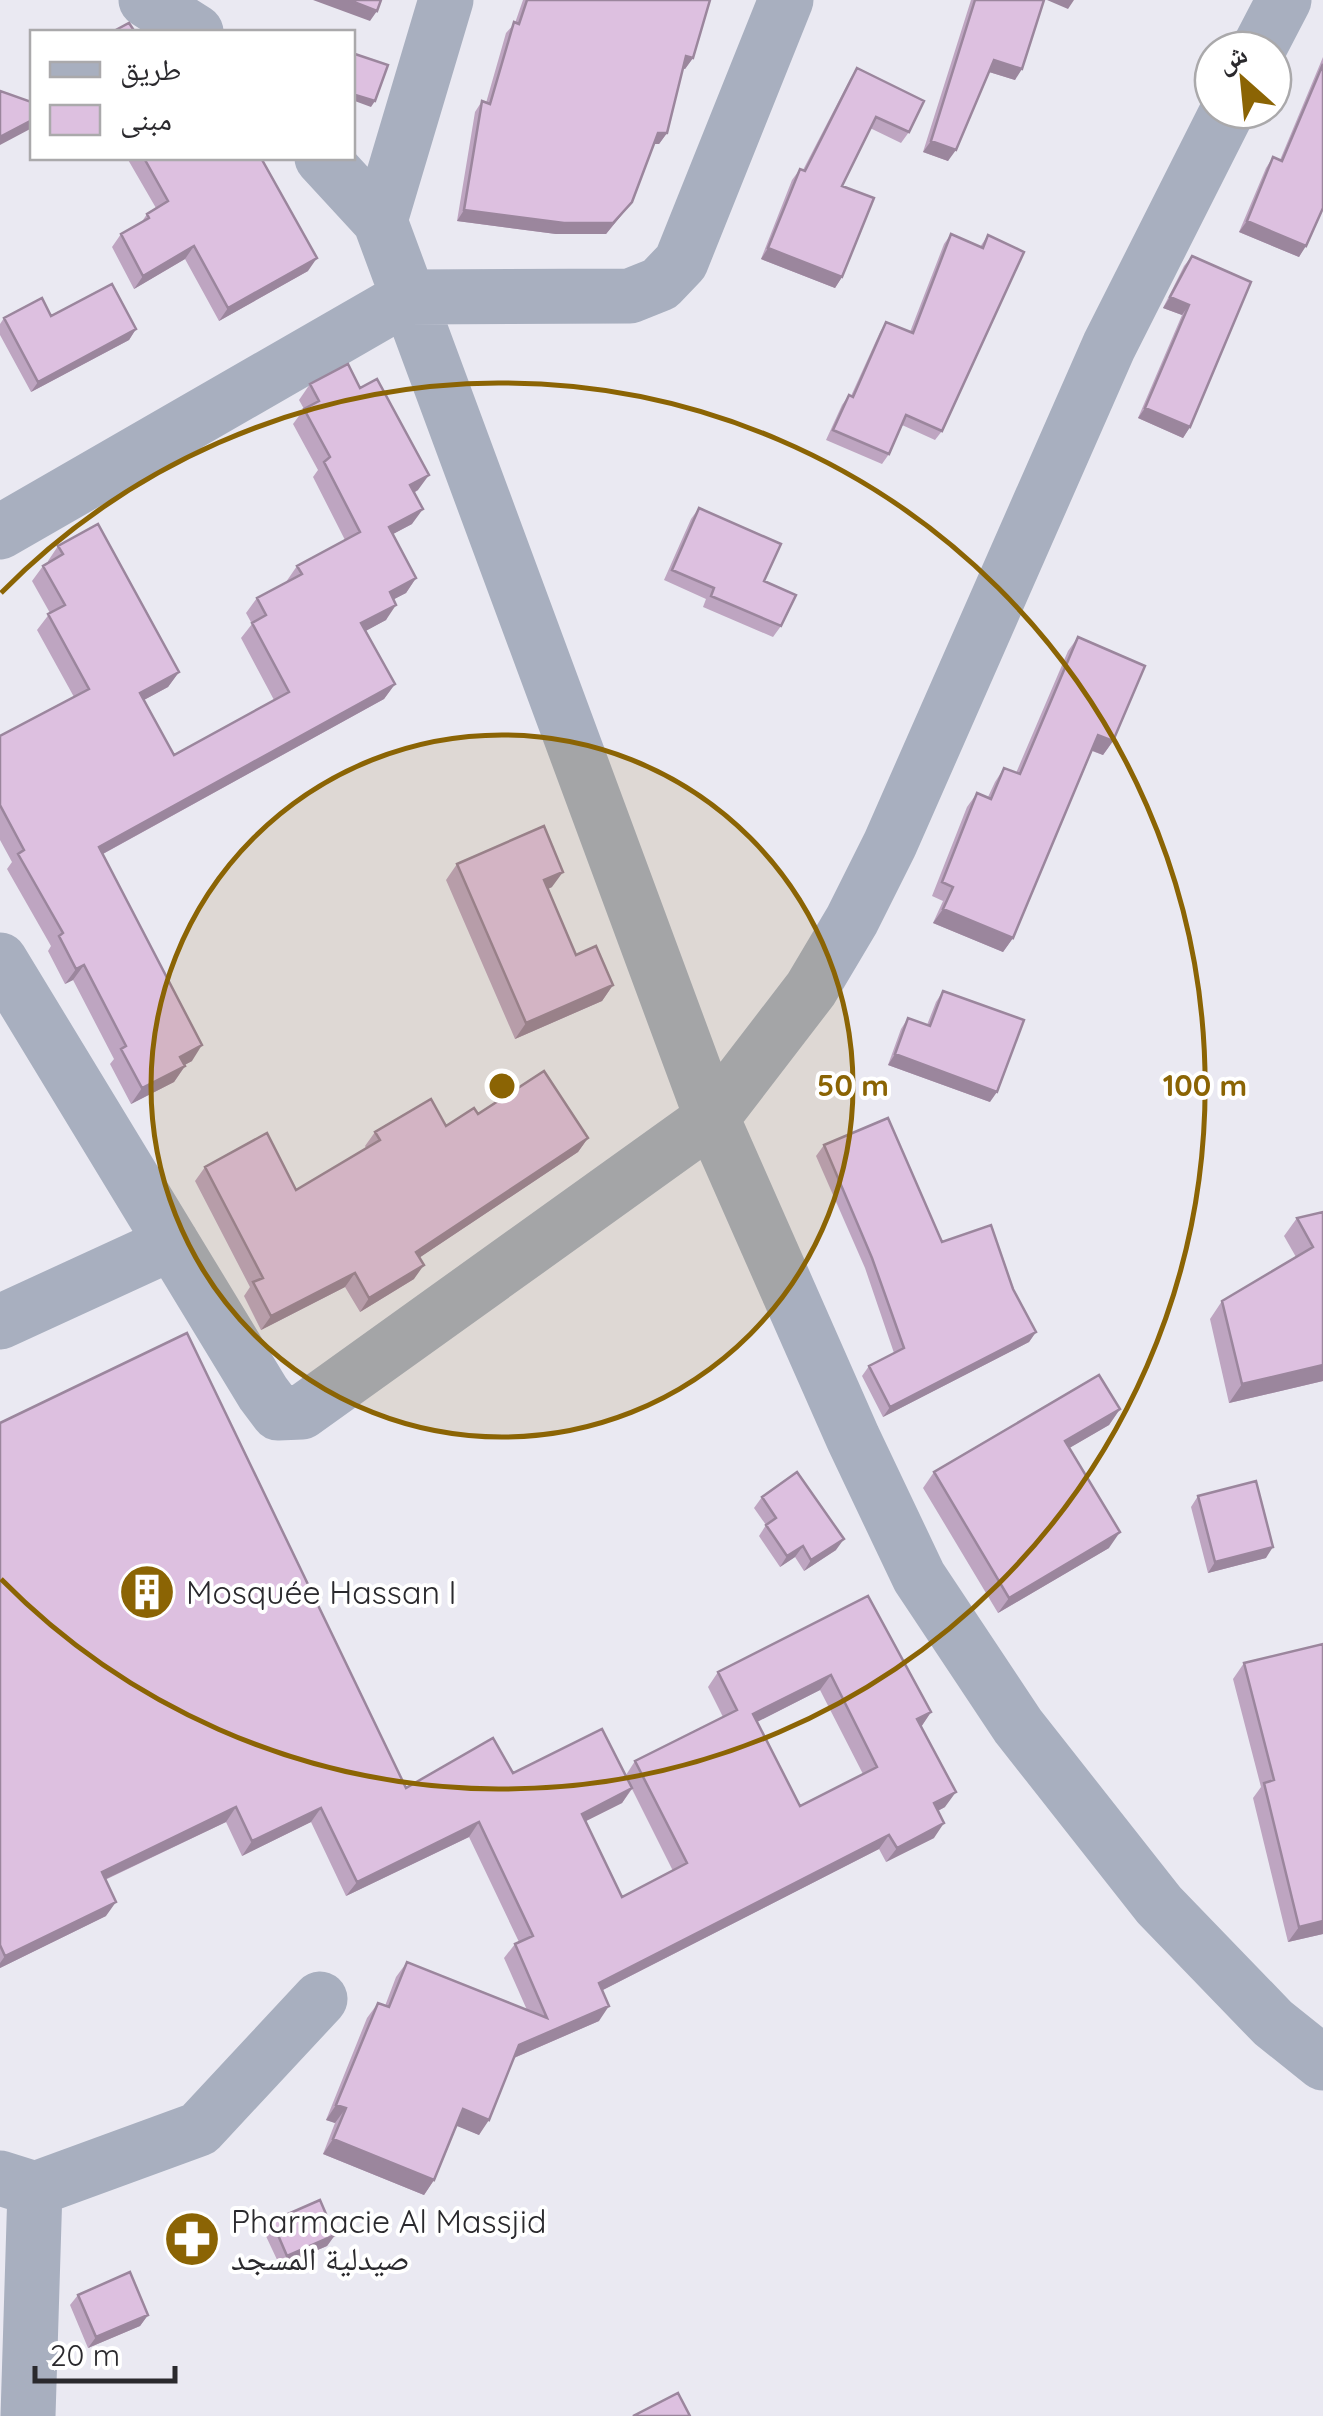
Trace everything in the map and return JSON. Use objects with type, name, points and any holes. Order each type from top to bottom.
[{"type":"street","points":[[146,0],[193,30]]},
{"type":"street","points":[[380,220],[446,0]]},
{"type":"street","points":[[0,532],[408,298],[630,296],[660,284],[681,262],[786,0]]},
{"type":"street","points":[[1268,30],[1284,0]]},
{"type":"street","points":[[0,960],[263,1393],[278,1413],[302,1412],[712,1118],[812,989],[890,844],[1109,346],[1218,130]]},
{"type":"street","points":[[324,160],[380,220],[712,1118],[853,1438],[919,1576],[1018,1726],[1159,1905],[1273,2023],[1323,2064]]},
{"type":"street","points":[[0,1322],[172,1243]]},
{"type":"street","points":[[28,2416],[17,2184],[199,2129],[320,1999]]},
{"type":"building","points":[[349,0],[381,0],[377,11]]},
{"type":"building","points":[[527,0],[710,0],[693,58],[686,56],[667,133],[658,133],[632,202],[613,223],[564,223],[464,210],[482,101],[490,104],[514,22],[519,24]]},
{"type":"building","points":[[975,0],[1044,0],[1022,69],[994,60],[956,150],[931,141]]},
{"type":"building","points":[[129,23],[134,30],[116,30]]},
{"type":"building","points":[[355,54],[388,65],[375,101],[355,95]]},
{"type":"building","points":[[1323,64],[1323,208],[1306,246],[1247,221],[1273,157],[1282,161]]},
{"type":"building","points":[[857,68],[924,101],[909,132],[876,117],[842,186],[874,198],[842,277],[768,248],[800,169],[805,171]]},
{"type":"building","points":[[0,91],[30,102],[30,121],[0,137]]},
{"type":"building","points":[[145,160],[262,160],[317,258],[228,308],[194,246],[143,276],[121,234],[168,201]]},
{"type":"building","points":[[951,234],[983,248],[988,235],[1024,252],[942,431],[906,415],[889,454],[833,430],[849,395],[853,397],[886,322],[913,333]]},
{"type":"building","points":[[1192,256],[1251,282],[1190,427],[1145,408],[1189,305],[1170,297]]},
{"type":"building","points":[[112,284],[136,329],[38,382],[4,318],[42,298],[51,316]]},
{"type":"building","points":[[348,364],[360,388],[377,379],[429,475],[410,485],[423,509],[389,527],[416,578],[390,592],[396,605],[361,623],[395,684],[99,847],[202,1045],[180,1057],[185,1066],[142,1088],[121,1049],[126,1046],[84,965],[76,969],[59,936],[63,933],[18,854],[24,850],[0,805],[0,736],[89,689],[48,614],[65,605],[43,566],[63,554],[58,546],[98,524],[179,672],[140,693],[174,755],[289,692],[252,623],[266,615],[257,598],[302,574],[297,566],[360,532],[324,462],[330,457],[304,409],[319,401],[310,384]]},
{"type":"building","points":[[699,508],[781,544],[764,581],[796,595],[781,626],[711,596],[714,588],[672,570]]},
{"type":"building","points":[[1078,637],[1145,666],[1113,741],[1098,735],[1013,938],[943,909],[953,887],[942,882],[977,793],[991,799],[1004,768],[1020,774]]},
{"type":"building","points":[[544,826],[563,872],[544,880],[576,955],[596,946],[613,985],[526,1023],[457,864]]},
{"type":"building","points":[[943,991],[1024,1020],[997,1092],[895,1054],[908,1018],[930,1026]]},
{"type":"building","points":[[544,1071],[588,1138],[416,1252],[424,1265],[369,1298],[355,1273],[271,1316],[253,1282],[263,1278],[205,1167],[267,1133],[296,1190],[380,1140],[375,1132],[431,1099],[446,1126],[474,1108],[478,1114]]},
{"type":"building","points":[[888,1118],[942,1242],[991,1225],[1013,1289],[1036,1332],[890,1407],[869,1366],[904,1348],[872,1258],[824,1145]]},
{"type":"building","points":[[1323,1212],[1323,1365],[1242,1384],[1222,1301],[1313,1247],[1297,1218]]},
{"type":"building","points":[[187,1333],[406,1788],[493,1738],[513,1773],[602,1729],[632,1788],[582,1814],[622,1897],[687,1863],[635,1761],[737,1710],[718,1672],[868,1596],[931,1712],[917,1719],[956,1792],[934,1803],[944,1823],[897,1848],[889,1835],[599,1983],[609,2006],[519,2045],[489,2120],[463,2109],[434,2180],[333,2139],[346,2108],[336,2105],[378,2003],[389,2007],[407,1962],[547,2018],[515,1944],[533,1936],[479,1822],[357,1882],[321,1808],[252,1841],[236,1807],[102,1872],[116,1902],[5,1956],[0,1945],[0,1423]],"holes":[[[831,1675],[877,1767],[800,1806],[753,1714]]]},
{"type":"building","points":[[1099,1375],[1120,1409],[1065,1441],[1120,1532],[1009,1598],[934,1472]]},
{"type":"building","points":[[797,1472],[844,1539],[811,1560],[803,1546],[787,1556],[766,1525],[776,1518],[762,1497]]},
{"type":"building","points":[[1256,1481],[1273,1547],[1215,1562],[1198,1496]]},
{"type":"building","points":[[1323,1644],[1323,1921],[1299,1927],[1264,1783],[1274,1780],[1244,1663]]},
{"type":"building","points":[[320,2200],[335,2235],[287,2256],[272,2221]]},
{"type":"building","points":[[130,2272],[148,2315],[96,2337],[78,2295]]},
{"type":"building","points":[[678,2393],[690,2416],[633,2416]]},
{"type":"place","name":"Mosquée Hassan I","points":[[147,1592]]},
{"type":"place","name":"Pharmacie Al Massjid صيدلية المسجد","points":[[192,2239]]}]
